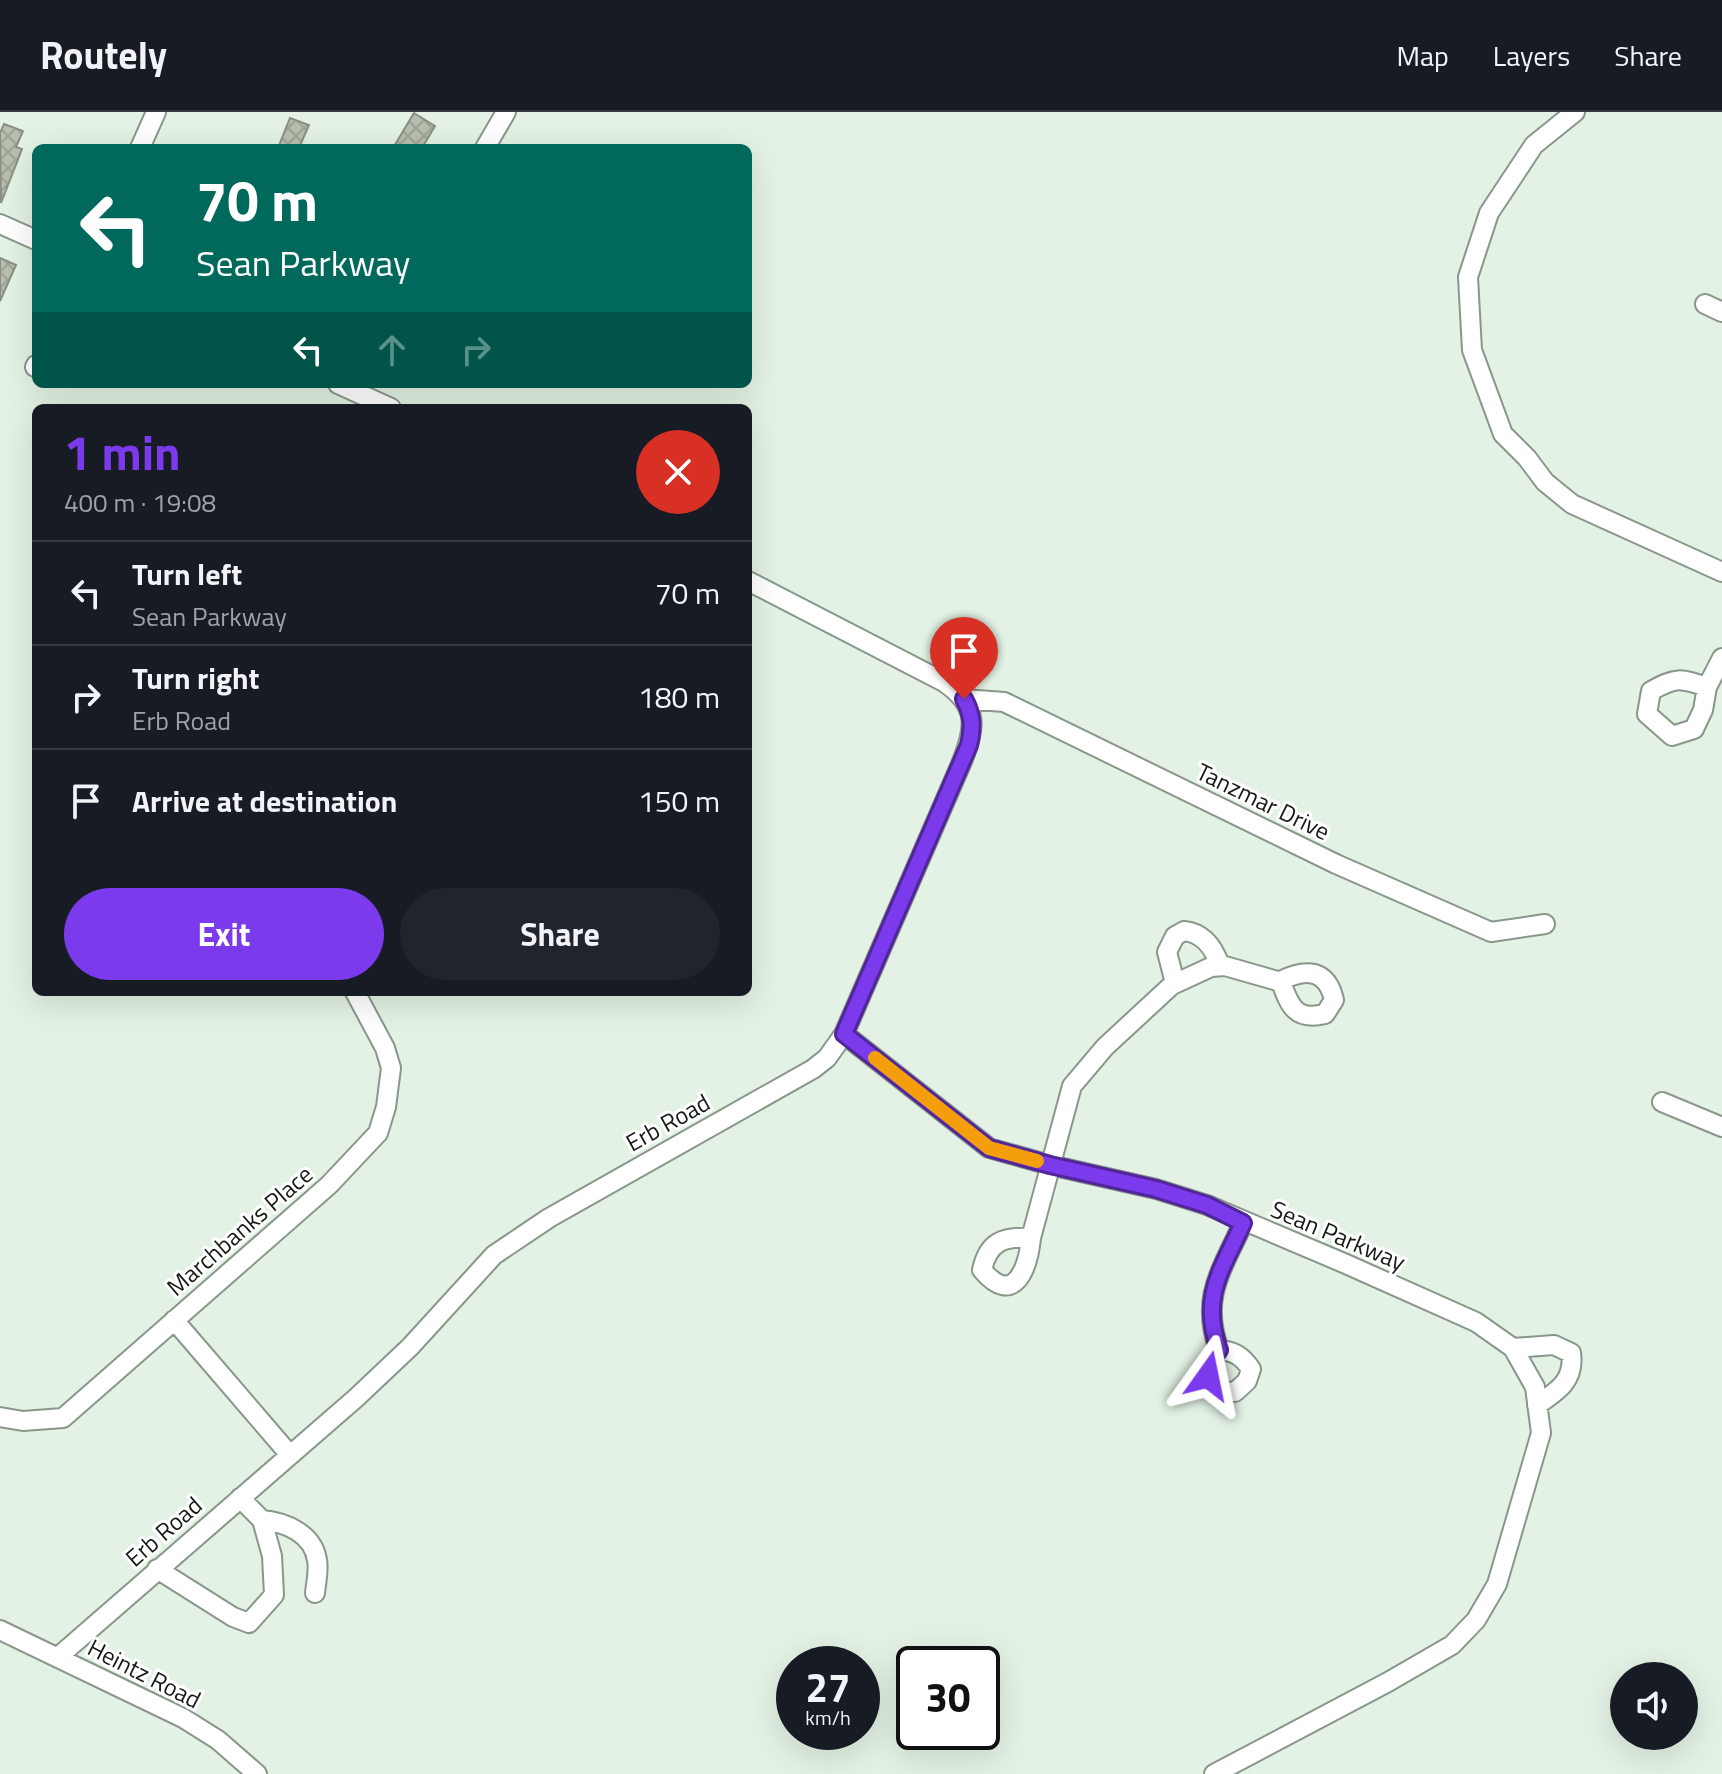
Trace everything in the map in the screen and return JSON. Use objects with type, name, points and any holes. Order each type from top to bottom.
[{"type":"street","points":[[142,144],[156,112]]},
{"type":"street","points":[[487,144],[506,112]]},
{"type":"street","points":[[1575,112],[1534,145],[1489,213],[1468,277],[1472,350],[1503,434],[1545,482],[1572,504],[1722,572]]},
{"type":"street","points":[[0,224],[32,238]]},
{"type":"street","points":[[359,388],[385,404]]},
{"type":"street","points":[[752,583],[878,645],[944,682],[964,699]]},
{"type":"street","points":[[1707,687],[1722,658]]},
{"type":"street","name":"Tanzmar Drive","points":[[964,699],[1004,702],[1336,864],[1491,932],[1545,924]]},
{"type":"street","name":"Erb Road","points":[[58,1657],[389,1367],[494,1255],[560,1212],[813,1069],[827,1058],[844,1034],[969,745],[972,719],[964,699]]},
{"type":"street","points":[[1175,983],[1167,952],[1175,936],[1184,931],[1196,932],[1206,941],[1215,951],[1220,966]]},
{"type":"street","points":[[1031,1238],[1072,1086],[1105,1047],[1175,983],[1211,967],[1220,966],[1280,981]]},
{"type":"street","name":"Marchbanks Place","points":[[0,1417],[23,1421],[63,1418],[329,1185],[378,1133],[386,1107],[391,1068],[385,1048],[357,996]]},
{"type":"street","name":"Sean Parkway","points":[[844,1034],[989,1148],[1156,1189],[1207,1205],[1243,1223],[1346,1264],[1476,1322],[1513,1348],[1535,1387],[1541,1433],[1497,1584],[1476,1620],[1452,1645],[1214,1774]]},
{"type":"street","points":[[1662,1102],[1722,1127]]},
{"type":"street","points":[[1219,1350],[1213,1332],[1210,1296],[1243,1223]]},
{"type":"street","points":[[174,1320],[290,1455]]},
{"type":"street","points":[[1513,1348],[1554,1345],[1571,1353],[1573,1367],[1566,1381],[1553,1395],[1537,1405]]},
{"type":"street","points":[[157,1569],[233,1617],[249,1623],[274,1595],[272,1556],[262,1520],[240,1498]]},
{"type":"street","points":[[262,1520],[291,1527],[309,1541],[317,1560],[315,1593]]},
{"type":"street","name":"Heintz Road","points":[[0,1630],[183,1718],[218,1740],[257,1774]]},
{"type":"building","points":[[414,113],[435,126],[424,144],[395,144]]},
{"type":"building","points":[[290,118],[309,125],[301,144],[280,144]]},
{"type":"building","points":[[4,124],[23,131],[16,147],[22,149],[1,203],[0,133]]},
{"type":"building","points":[[0,258],[16,265],[0,301]]},
{"type":"slow traffic","points":[[875,1058],[989,1148],[1037,1161]]},
{"type":"route","points":[[964,699],[972,719],[969,745],[844,1034],[989,1148],[1156,1189],[1207,1205],[1243,1223],[1210,1296],[1213,1332],[1219,1350],[1210,1362],[1208,1376]]}]
